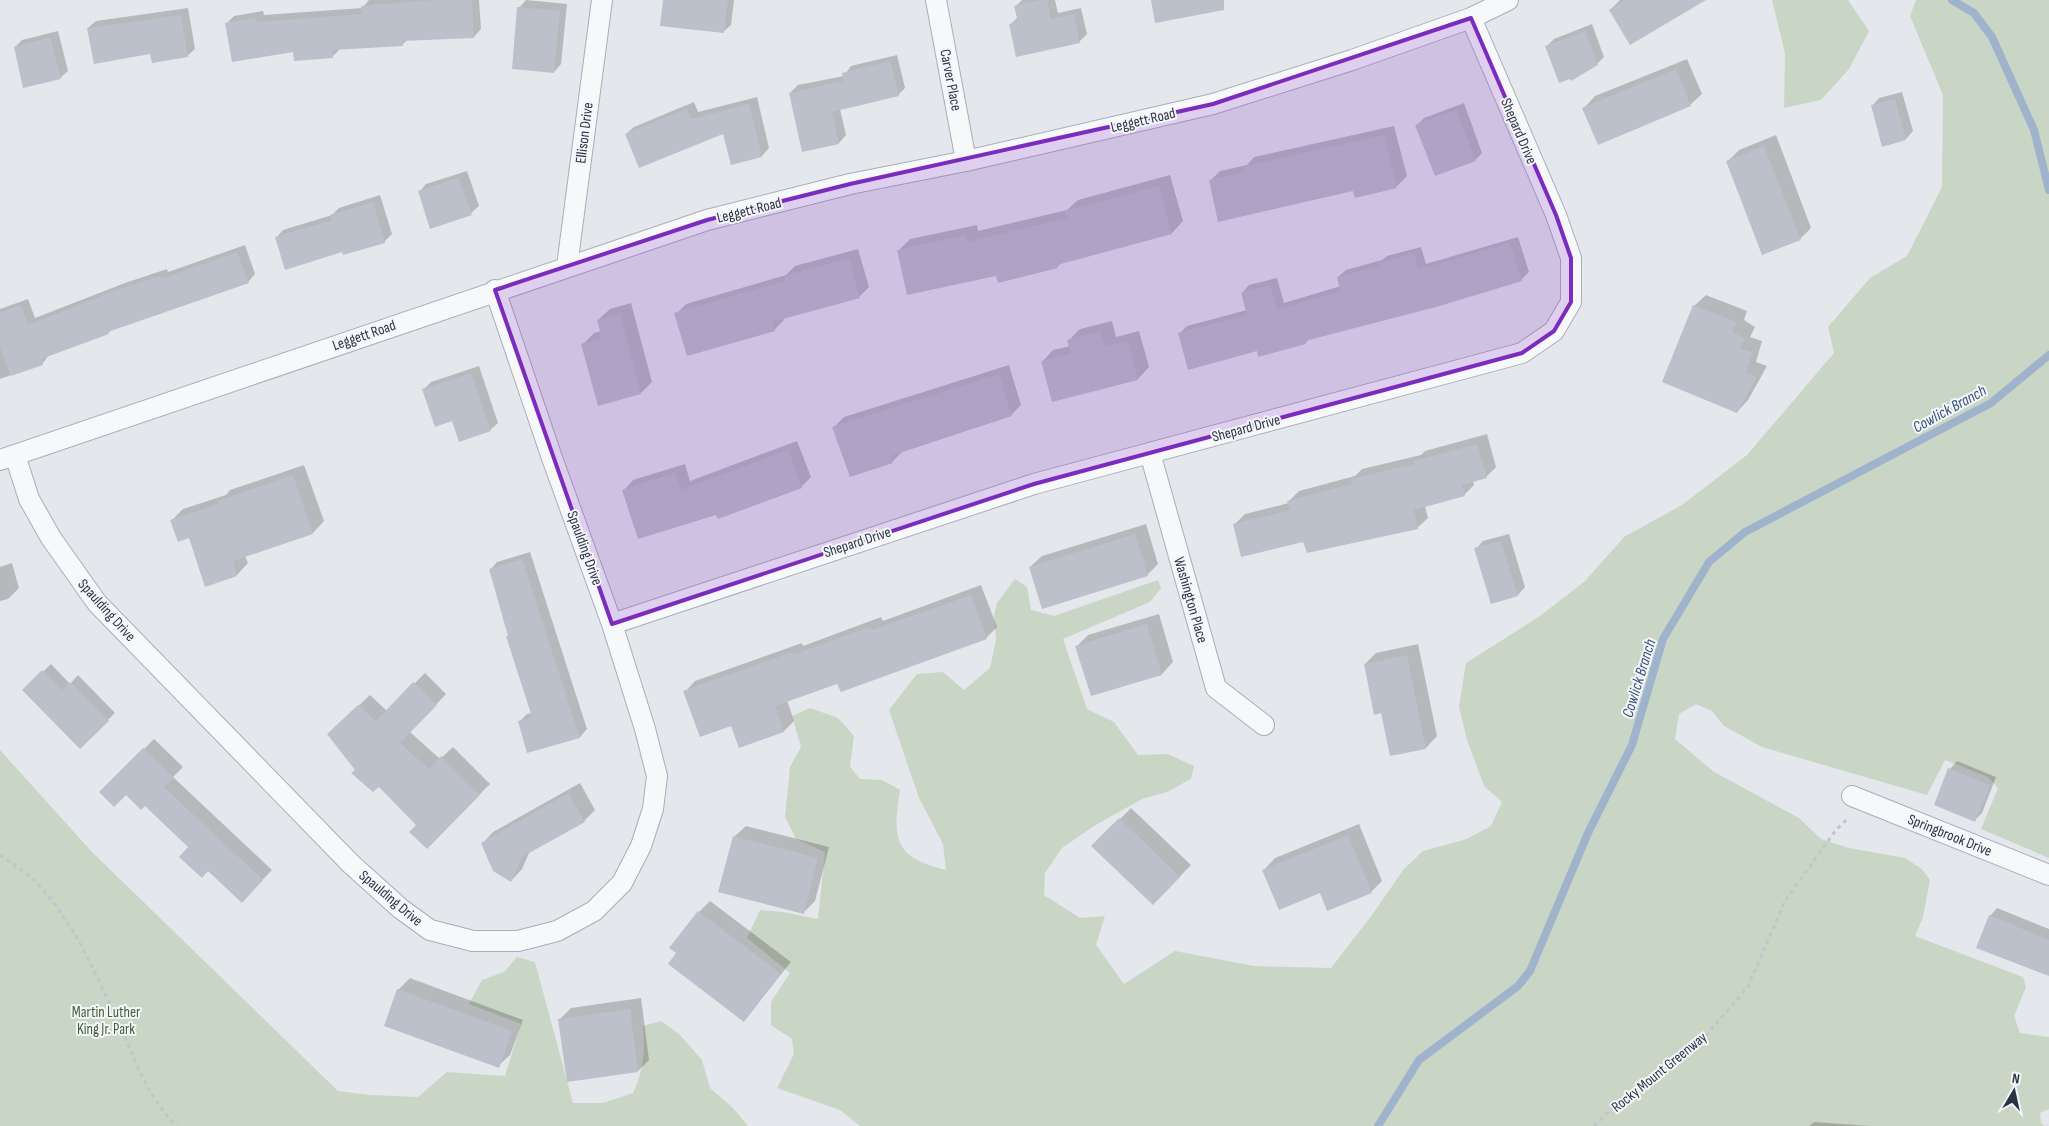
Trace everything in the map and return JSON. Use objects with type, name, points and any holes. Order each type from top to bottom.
[{"type":"street","name":"Ellison Drive","points":[[567,266],[602,0]]},
{"type":"street","name":"Carver Place","points":[[936,0],[966,161]]},
{"type":"street","name":"Leggett Road","points":[[8,458],[495,290],[707,220],[850,184],[966,161],[1214,104],[1352,60],[1470,18],[1508,0]]},
{"type":"street","name":"Shepard Drive","points":[[612,624],[1034,484],[1522,353],[1554,331],[1571,302],[1571,258],[1556,215],[1470,18]]},
{"type":"street","name":"Spaulding Drive","points":[[8,458],[51,538],[97,603],[351,864],[401,909],[430,930],[473,941],[518,941],[557,931],[594,911],[622,883],[641,846],[653,809],[657,776],[645,730],[612,624],[552,458],[495,290]]},
{"type":"street","name":"Washington Place","points":[[1150,453],[1216,688],[1264,725]]},
{"type":"street","name":"Springbrook Drive","points":[[1852,796],[2049,875]]},
{"type":"path","name":"Rocky Mount Greenway","points":[[1594,1126],[1624,1097],[1699,1044],[1748,987],[1785,901],[1836,830],[1850,816]]},
{"type":"path","points":[[0,855],[28,876],[57,908],[84,951],[123,1033],[142,1079],[157,1103],[177,1126]]},
{"type":"highlighted area","points":[[1471,18],[1556,215],[1571,258],[1571,302],[1554,331],[1522,353],[1034,484],[612,624],[495,290],[707,220],[850,184],[1213,104]]},
{"type":"green space","points":[[1772,0],[1848,0],[1869,31],[1849,69],[1821,100],[1784,108],[1785,53]]},
{"type":"green space","points":[[1916,0],[2049,0],[2049,858],[1981,829],[1998,788],[1988,777],[1945,760],[1927,795],[1762,747],[1724,726],[1712,711],[1696,704],[1679,714],[1675,739],[1714,772],[1799,818],[1821,839],[1849,848],[1905,858],[1922,869],[1930,880],[1923,917],[1915,936],[2023,977],[2026,987],[2014,1016],[2020,1033],[2049,1037],[2049,1109],[2040,1113],[2041,1123],[2045,1126],[860,1126],[840,1110],[777,1088],[794,1054],[792,1039],[771,1025],[771,1002],[790,973],[747,938],[760,910],[783,912],[818,919],[825,852],[796,839],[785,817],[790,767],[801,747],[792,716],[810,708],[838,718],[854,736],[850,767],[860,779],[882,780],[900,790],[896,821],[897,833],[906,852],[929,865],[946,870],[943,844],[919,798],[889,710],[917,674],[943,672],[964,690],[990,668],[996,640],[994,615],[997,603],[1015,579],[1027,587],[1031,610],[1054,616],[1158,580],[1161,588],[1150,602],[1063,639],[1087,709],[1114,722],[1138,755],[1168,754],[1194,766],[1191,779],[1167,792],[1142,799],[1094,826],[1062,848],[1045,873],[1044,895],[1080,918],[1105,916],[1096,945],[1124,984],[1175,951],[1254,966],[1331,968],[1372,915],[1404,869],[1423,851],[1467,839],[1491,826],[1502,802],[1484,786],[1467,740],[1459,707],[1466,663],[1540,616],[1585,581],[1624,537],[1682,505],[1747,455],[1834,353],[1828,327],[1870,278],[1907,256],[1942,187],[1943,95],[1910,16]]},
{"type":"green space","name":"Martin Luther King Jr. Park","points":[[0,750],[92,852],[338,1091],[370,1095],[418,1097],[447,1072],[505,1076],[521,1024],[469,1004],[482,980],[504,972],[517,957],[535,962],[573,1103],[603,1103],[633,1093],[643,1060],[643,1026],[661,1021],[679,1034],[702,1060],[710,1088],[733,1108],[748,1126],[0,1126]]},
{"type":"building","points":[[434,0],[472,0],[474,38],[402,41],[403,46],[332,50],[333,58],[294,61],[293,52],[232,62],[225,23],[256,18],[257,22],[362,14],[361,6]]},
{"type":"building","points":[[663,0],[728,0],[724,33],[660,26]]},
{"type":"building","points":[[1047,0],[1051,19],[1074,14],[1080,43],[1016,57],[1009,24],[1018,22],[1014,6]]},
{"type":"building","points":[[1151,0],[1224,0],[1224,10],[1155,23]]},
{"type":"building","points":[[1624,0],[1706,0],[1630,45],[1609,10]]},
{"type":"building","points":[[517,7],[560,11],[554,73],[512,69]]},
{"type":"building","points":[[181,15],[188,57],[152,63],[150,54],[94,64],[87,28]]},
{"type":"building","points":[[1585,31],[1598,65],[1571,81],[1570,79],[1559,83],[1545,46]]},
{"type":"building","points":[[50,37],[61,79],[23,88],[14,47]]},
{"type":"building","points":[[890,61],[899,96],[832,112],[839,144],[802,152],[789,93],[843,81],[842,73]]},
{"type":"building","points":[[1676,69],[1691,106],[1598,145],[1582,108]]},
{"type":"building","points":[[1895,99],[1906,140],[1882,147],[1871,105]]},
{"type":"building","points":[[749,104],[762,157],[731,165],[723,134],[639,168],[625,134],[687,109],[691,119]]},
{"type":"building","points":[[1456,110],[1476,161],[1435,176],[1415,125]]},
{"type":"building","points":[[1384,135],[1397,188],[1355,198],[1353,191],[1218,222],[1209,180],[1244,172],[1243,167]]},
{"type":"building","points":[[1764,146],[1801,240],[1762,255],[1726,161]]},
{"type":"building","points":[[459,178],[472,215],[430,229],[418,191]]},
{"type":"building","points":[[1159,186],[1172,234],[1057,265],[1058,268],[998,283],[996,276],[907,295],[897,250],[966,235],[967,242],[1067,218],[1065,211]]},
{"type":"building","points":[[373,202],[385,243],[343,255],[342,252],[285,270],[275,237],[332,220],[330,215]]},
{"type":"building","points":[[1510,243],[1522,281],[1436,307],[1305,341],[1306,344],[1258,357],[1257,351],[1188,370],[1178,333],[1247,315],[1241,293],[1270,285],[1277,310],[1340,291],[1337,277],[1379,266],[1378,263],[1414,253],[1418,270]]},
{"type":"building","points":[[237,252],[249,283],[108,332],[109,334],[41,359],[43,365],[11,376],[0,347],[0,313],[21,305],[28,325],[117,290],[160,276],[161,279]]},
{"type":"building","points":[[849,258],[860,298],[772,322],[775,331],[687,356],[674,313],[785,281],[784,276]]},
{"type":"building","points":[[1693,305],[1737,322],[1733,332],[1745,339],[1740,349],[1752,352],[1746,373],[1757,377],[1737,413],[1662,382]]},
{"type":"building","points":[[620,314],[641,394],[598,406],[581,344],[602,338],[597,320]]},
{"type":"building","points":[[1100,331],[1105,347],[1128,341],[1138,380],[1052,402],[1041,361],[1071,354],[1067,340]]},
{"type":"building","points":[[471,373],[491,431],[459,442],[452,421],[435,427],[422,389]]},
{"type":"building","points":[[999,374],[1012,416],[890,456],[893,463],[850,477],[832,427]]},
{"type":"building","points":[[1477,444],[1487,478],[1462,485],[1465,496],[1414,510],[1418,529],[1307,553],[1303,542],[1241,557],[1233,524],[1290,510],[1287,501],[1352,484],[1351,479],[1414,464],[1413,461]]},
{"type":"building","points":[[788,450],[802,488],[718,519],[716,515],[638,539],[622,490],[675,473],[681,490]]},
{"type":"building","points":[[293,475],[313,534],[233,561],[237,576],[205,587],[189,538],[178,542],[170,520],[219,504],[218,501]]},
{"type":"building","points":[[1135,534],[1148,576],[1042,609],[1029,567]]},
{"type":"building","points":[[1501,541],[1518,596],[1491,604],[1474,548]]},
{"type":"building","points":[[522,559],[580,738],[527,753],[518,721],[532,717],[506,636],[508,636],[489,569]]},
{"type":"building","points":[[971,595],[987,639],[841,692],[837,684],[775,706],[784,732],[739,748],[731,726],[700,737],[683,691],[792,652],[793,655],[871,626],[872,630]]},
{"type":"building","points":[[1147,624],[1162,675],[1091,696],[1075,646]]},
{"type":"building","points":[[1407,655],[1426,749],[1390,756],[1381,713],[1374,715],[1364,664]]},
{"type":"building","points":[[42,670],[62,690],[70,682],[109,721],[80,749],[22,690]]},
{"type":"building","points":[[413,682],[437,705],[400,743],[429,769],[441,756],[480,795],[427,849],[409,832],[416,825],[379,787],[373,792],[351,773],[355,770],[327,734],[358,705],[376,721]]},
{"type":"building","points":[[143,748],[174,778],[164,787],[263,880],[242,903],[208,871],[202,878],[179,857],[188,847],[145,806],[141,810],[126,795],[114,807],[99,792]]},
{"type":"building","points":[[1948,768],[1990,785],[1975,822],[1934,805]]},
{"type":"building","points":[[568,793],[585,822],[522,857],[511,882],[493,871],[481,843]]},
{"type":"building","points":[[1119,818],[1180,877],[1153,905],[1091,846]]},
{"type":"building","points":[[1348,835],[1372,893],[1327,911],[1320,893],[1279,910],[1262,870]]},
{"type":"building","points":[[733,836],[818,858],[804,914],[718,892]]},
{"type":"building","points":[[698,911],[781,974],[744,1022],[668,964],[676,953],[669,948]]},
{"type":"building","points":[[1989,915],[2049,940],[2049,976],[1976,948]]},
{"type":"building","points":[[397,989],[512,1031],[499,1068],[384,1026]]},
{"type":"building","points":[[630,1009],[638,1072],[567,1082],[558,1019]]},
{"type":"waterway","name":"Cowlick Branch","points":[[1952,0],[1974,13],[1992,37],[2034,130],[2049,190]]},
{"type":"waterway","name":"Cowlick Branch","points":[[1378,1126],[1419,1060],[1518,986],[1530,971],[1588,833],[1632,745],[1663,639],[1709,562],[1745,532],[1991,403],[2049,355]]}]
